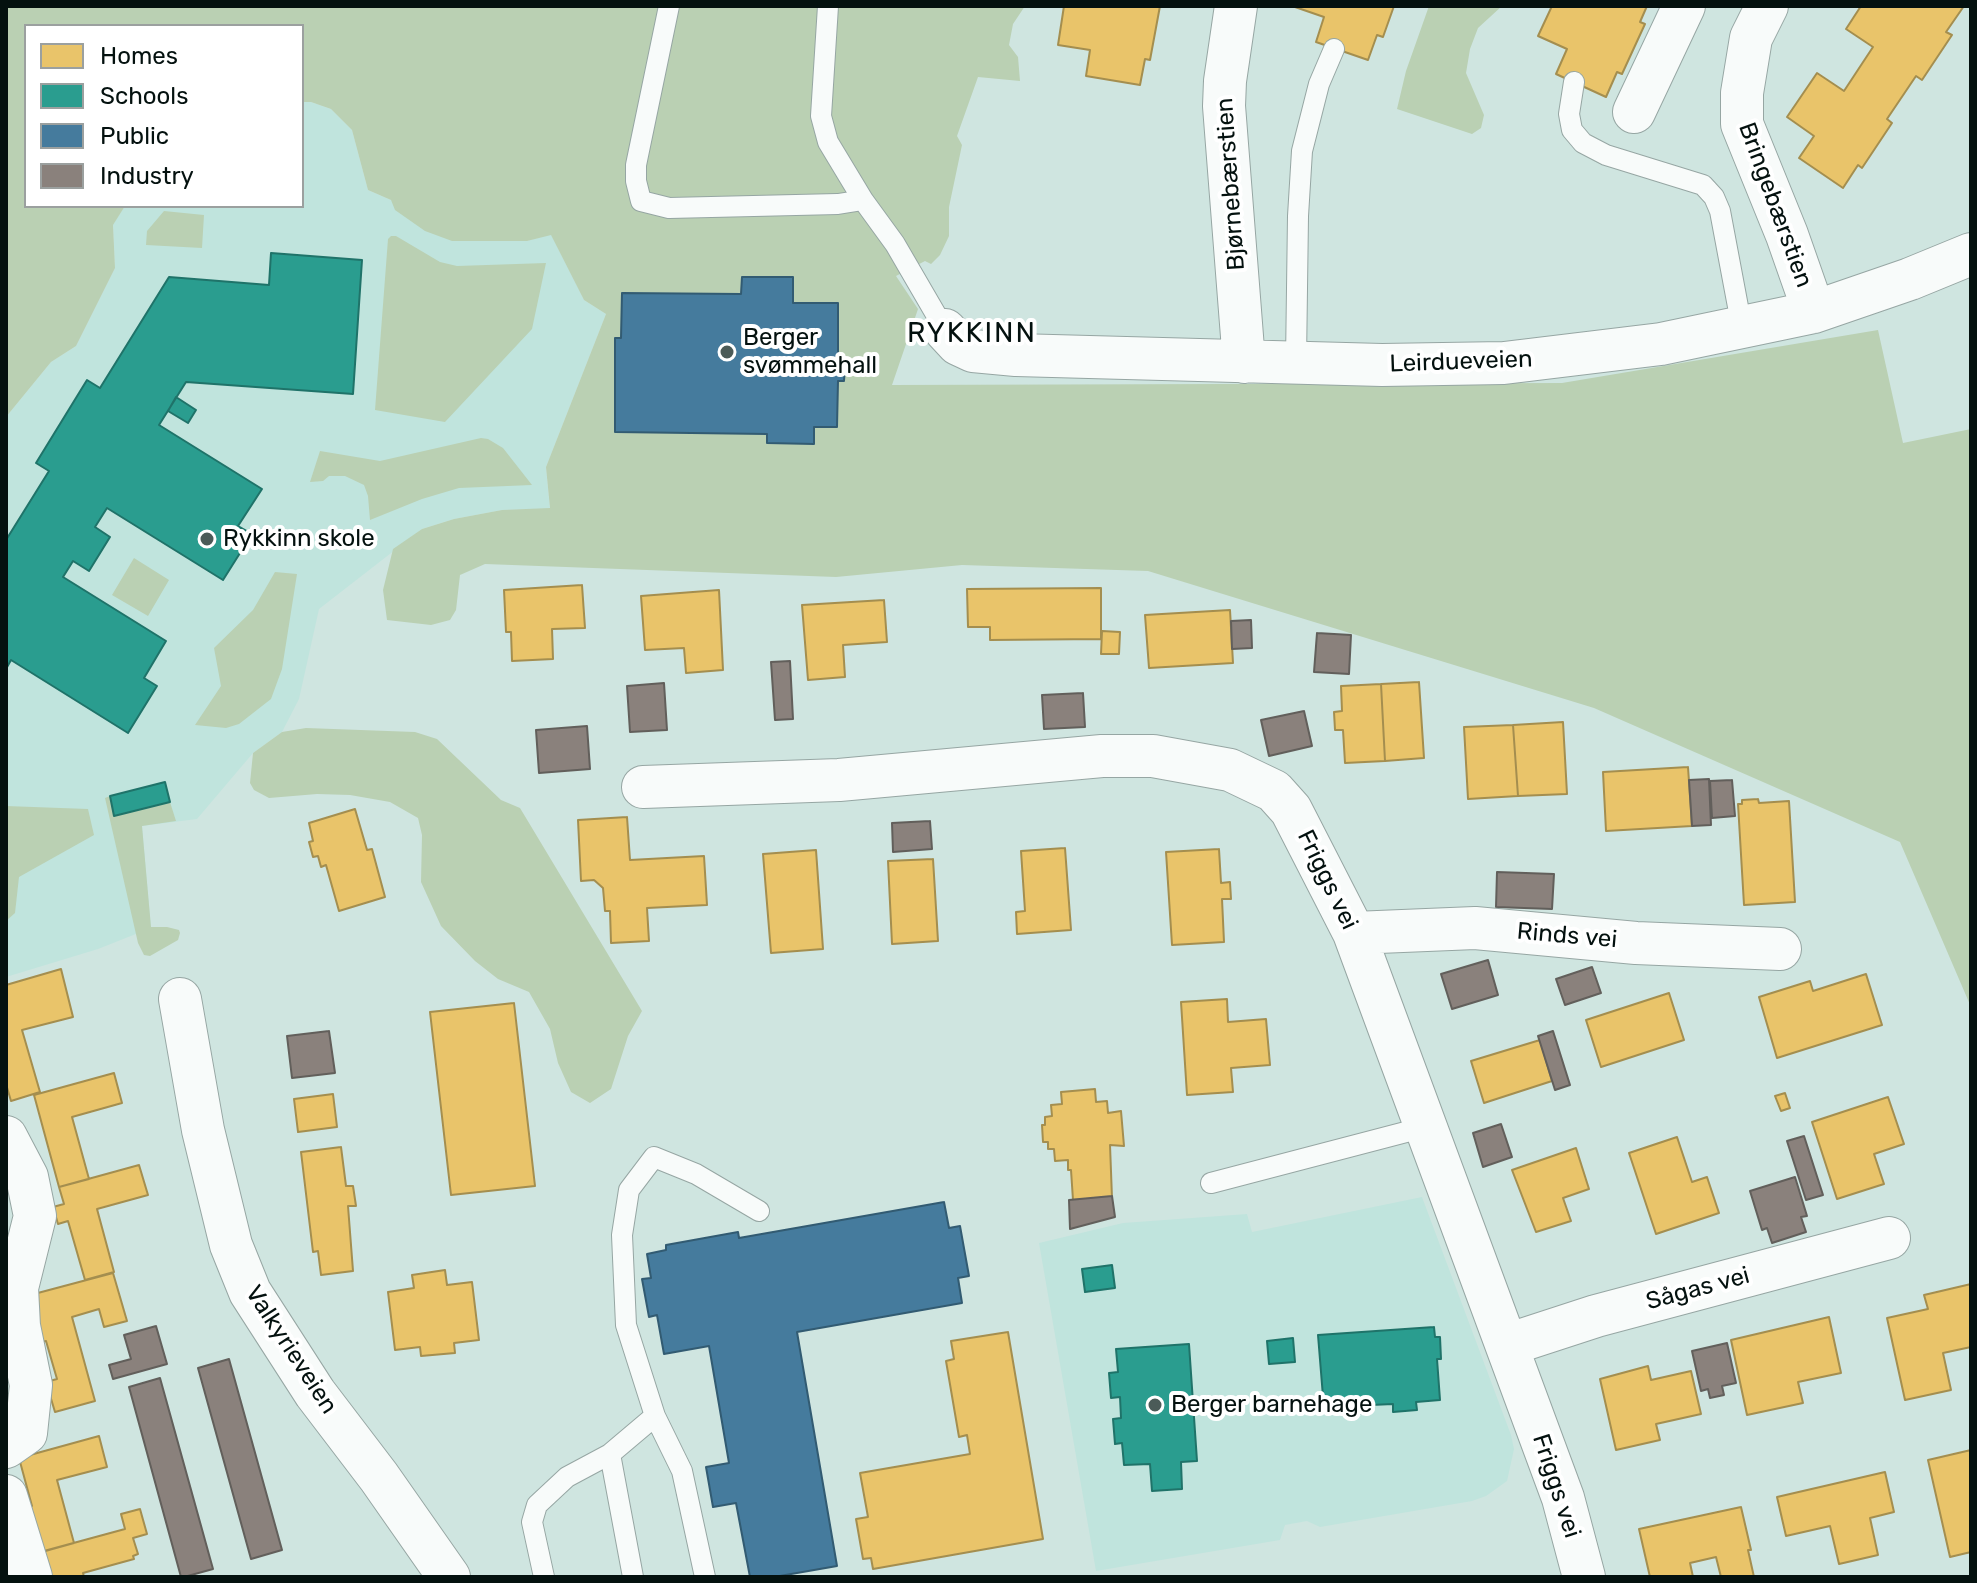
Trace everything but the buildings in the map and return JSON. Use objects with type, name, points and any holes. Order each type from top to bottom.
[{"type":"street","name":"Bjørnebærstien","points":[[1236,6],[1229,39],[1224,106],[1244,362]]},
{"type":"street","points":[[1634,112],[1684,6]]},
{"type":"street","name":"Bringebærstien","points":[[1767,6],[1751,38],[1742,93],[1742,124],[1814,312]]},
{"type":"street","name":"Leirdueveien","points":[[945,330],[958,344],[973,351],[1016,355],[1382,365],[1504,363],[1661,344],[1814,312],[1971,254]]},
{"type":"street","name":"Friggs vei","points":[[643,787],[839,780],[1102,756],[1153,756],[1230,770],[1274,791],[1291,810],[1354,933],[1563,1498],[1584,1577]]},
{"type":"street","name":"Rinds vei","points":[[1354,933],[1475,928],[1636,943],[1780,949]]},
{"type":"street","name":"Valkyrieveien","points":[[180,999],[210,1159],[231,1245],[250,1292],[315,1393],[448,1577]]},
{"type":"street","points":[[6,1137],[27,1177],[35,1216],[17,1288],[19,1326],[31,1385],[26,1433],[6,1447]]},
{"type":"street","name":"Sågas vei","points":[[1507,1345],[1596,1316],[1889,1238]]},
{"type":"street","points":[[6,1496],[31,1577]]},
{"type":"lane","points":[[669,6],[636,165],[641,201],[682,208],[838,204],[863,200]]},
{"type":"lane","points":[[828,6],[821,76],[821,116],[828,142],[863,200],[895,244],[945,330]]},
{"type":"lane","points":[[1296,361],[1302,151],[1319,84],[1334,49]]},
{"type":"lane","points":[[1574,82],[1569,114],[1572,130],[1583,143],[1606,155],[1703,185],[1714,197],[1720,211],[1742,328]]},
{"type":"lane","points":[[1211,1183],[1425,1127]]},
{"type":"lane","points":[[705,1577],[682,1471],[655,1416],[626,1325],[622,1235],[629,1190],[654,1157],[696,1174],[759,1211]]},
{"type":"lane","points":[[544,1577],[532,1522],[537,1505],[567,1477],[610,1454],[655,1416]]},
{"type":"lane","points":[[610,1454],[633,1577]]},
{"type":"shaded area","name":"Rykkinn skole","points":[[304,102],[311,102],[331,109],[352,130],[368,190],[391,200],[452,241],[527,241],[551,234],[584,300],[606,314],[546,467],[550,509],[502,510],[422,529],[319,609],[299,699],[282,732],[253,753],[197,819],[142,826],[151,928],[98,949],[6,977],[6,417],[51,362],[76,346],[115,268],[113,224],[124,208],[304,208]]},
{"type":"shaded area","points":[[1422,1197],[1511,1435],[1514,1449],[1507,1481],[1486,1496],[1472,1501],[1320,1527],[1307,1521],[1285,1525],[1280,1540],[1096,1571],[1039,1243],[1123,1223],[1247,1214],[1252,1232]]},
{"type":"green space","points":[[6,6],[1025,6],[1013,24],[1009,45],[1018,57],[1020,81],[978,77],[957,136],[962,145],[949,207],[949,236],[940,255],[931,264],[925,261],[896,276],[918,309],[892,385],[1562,383],[1878,330],[1903,443],[1971,429],[1971,1007],[1900,842],[1594,708],[1148,571],[962,565],[836,577],[485,564],[460,575],[456,610],[450,620],[431,625],[387,620],[383,590],[393,549],[422,529],[502,510],[550,508],[546,467],[606,314],[584,300],[551,235],[527,241],[452,241],[425,231],[395,210],[391,200],[368,190],[352,130],[331,109],[304,102],[304,24],[24,24],[24,208],[124,208],[113,225],[115,268],[76,346],[51,362],[6,417]]},
{"type":"green space","points":[[1429,6],[1502,6],[1478,28],[1470,49],[1466,73],[1484,115],[1481,128],[1472,134],[1397,109],[1406,71]]},
{"type":"green space","points":[[164,211],[204,215],[202,248],[146,245],[147,231]]},
{"type":"green space","points":[[391,236],[440,262],[457,266],[546,263],[532,329],[445,422],[375,410],[388,239]]},
{"type":"green space","points":[[481,438],[503,448],[532,485],[459,488],[370,520],[364,485],[345,476],[329,476],[323,481],[310,482],[320,451],[380,461]]},
{"type":"green space","points":[[134,558],[169,580],[148,616],[112,595]]},
{"type":"green space","points":[[275,572],[297,574],[282,669],[271,699],[239,724],[226,728],[195,725],[221,686],[214,648],[253,610]]},
{"type":"green space","points":[[306,728],[415,732],[437,739],[501,800],[520,808],[642,1011],[628,1036],[611,1089],[590,1103],[571,1092],[558,1063],[550,1029],[529,992],[498,979],[475,961],[441,926],[421,882],[422,835],[418,818],[390,802],[350,795],[269,798],[254,790],[250,783],[253,753],[282,732]]},
{"type":"green space","points":[[110,796],[115,816],[170,802],[176,821],[142,826],[151,927],[167,927],[180,933],[178,940],[150,956],[144,955],[138,943],[105,798]]},
{"type":"green space","points":[[6,806],[88,809],[94,835],[19,877],[15,913],[6,921]]},
{"type":"place","name":"Berger svømmehall","points":[[727,352]]},
{"type":"place","name":"Rykkinn skole","points":[[207,539]]},
{"type":"place","name":"Berger barnehage","points":[[1155,1405]]},
{"type":"district","name":"RYKKINN","points":[[972,334]]}]
